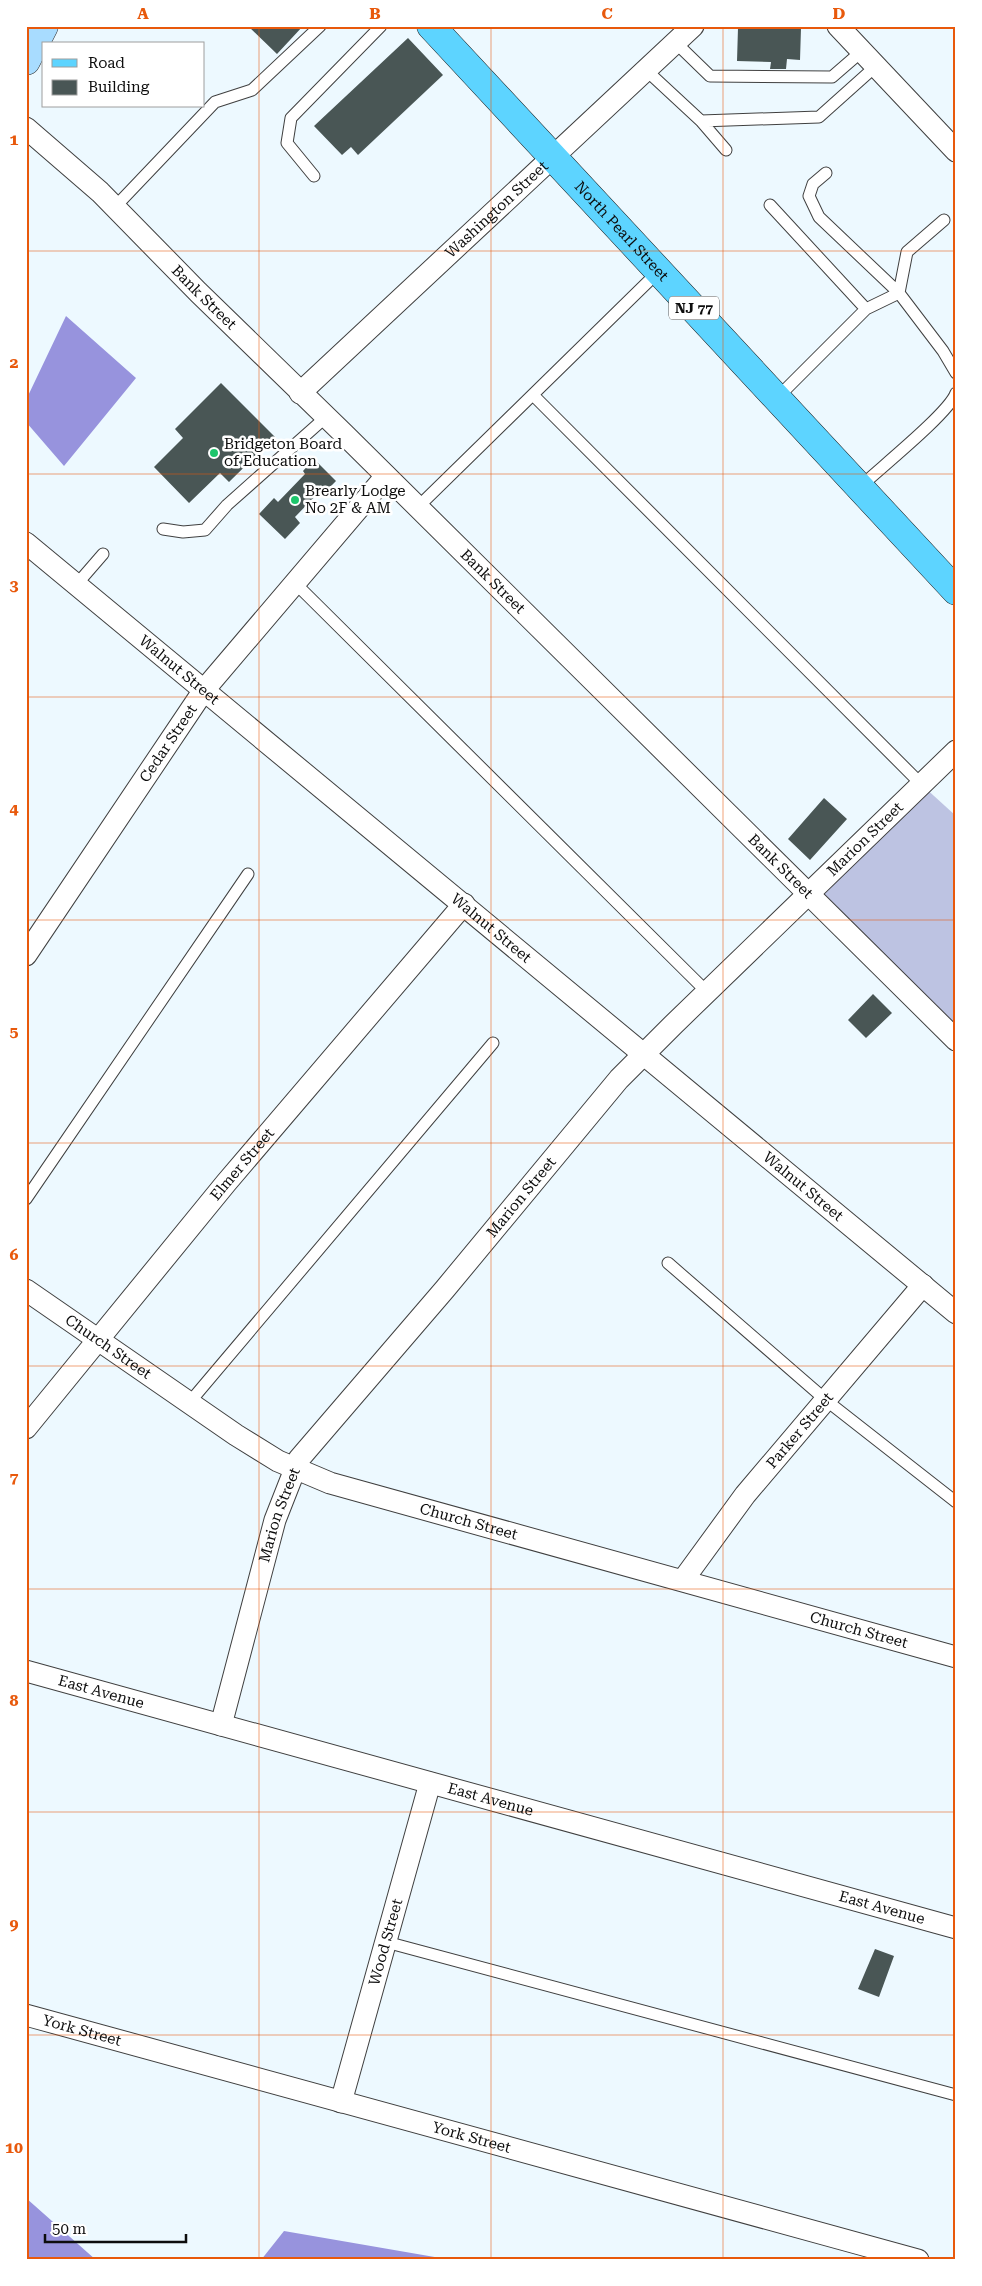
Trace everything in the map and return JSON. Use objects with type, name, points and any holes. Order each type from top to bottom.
[{"type":"main road","name":"North Pearl Street","points":[[431,26],[778,397],[956,591]]},
{"type":"street","points":[[26,61],[44,26]]},
{"type":"street","name":"Washington Street","points":[[300,393],[692,26]]},
{"type":"street","points":[[838,26],[956,151]]},
{"type":"street","name":"Bank Street","points":[[26,128],[115,207],[300,393],[418,507],[956,1040]]},
{"type":"street","name":"Cedar Street","points":[[26,955],[204,690],[386,476]]},
{"type":"street","name":"Walnut Street","points":[[26,543],[956,1312]]},
{"type":"street","name":"Marion Street","points":[[221,1725],[276,1520],[299,1458],[445,1289],[620,1079],[956,751]]},
{"type":"street","name":"Elmer Street","points":[[26,1428],[226,1183],[464,904]]},
{"type":"street","name":"Parker Street","points":[[683,1580],[745,1495],[923,1285]]},
{"type":"street","name":"Church Street","points":[[26,1290],[236,1435],[294,1468],[330,1482],[956,1657]]},
{"type":"street","name":"East Avenue","points":[[26,1671],[956,1928]]},
{"type":"street","name":"Wood Street","points":[[341,2102],[430,1783]]},
{"type":"street","name":"York Street","points":[[26,2015],[918,2260]]},
{"type":"lane","points":[[115,207],[216,102],[252,90],[320,26]]},
{"type":"lane","points":[[314,176],[287,143],[291,118],[381,26]]},
{"type":"lane","points":[[675,42],[710,76],[832,77],[862,51]]},
{"type":"lane","points":[[701,121],[819,117],[876,66]]},
{"type":"lane","points":[[646,70],[701,121],[726,150]]},
{"type":"lane","points":[[826,173],[813,184],[809,196],[819,217],[899,293],[943,351],[956,373]]},
{"type":"lane","points":[[770,205],[866,309]]},
{"type":"lane","points":[[899,293],[907,252],[944,220]]},
{"type":"lane","points":[[418,507],[659,271]]},
{"type":"lane","points":[[778,397],[866,309],[899,293]]},
{"type":"lane","points":[[860,487],[935,419],[956,393]]},
{"type":"lane","points":[[533,395],[922,785]]},
{"type":"lane","points":[[163,528],[183,532],[205,530],[227,505],[326,417]]},
{"type":"lane","points":[[76,584],[102,554]]},
{"type":"lane","points":[[295,583],[707,992]]},
{"type":"lane","points":[[26,1199],[248,874]]},
{"type":"lane","points":[[190,1403],[493,1043]]},
{"type":"lane","points":[[668,1263],[826,1400],[956,1502]]},
{"type":"lane","points":[[386,1942],[956,2095]]},
{"type":"shaded area","points":[[66,316],[136,378],[64,466],[26,422],[26,400]]},
{"type":"shaded area","points":[[922,785],[956,816],[956,1040],[808,894]]},
{"type":"shaded area","points":[[26,2198],[96,2260],[26,2260]]},
{"type":"shaded area","points":[[284,2231],[452,2260],[261,2260]]},
{"type":"building","points":[[248,26],[303,26],[277,54]]},
{"type":"building","points":[[749,26],[801,28],[800,60],[787,59],[786,69],[770,69],[771,62],[737,61],[738,28],[749,28]]},
{"type":"building","points":[[408,38],[443,75],[358,155],[351,147],[342,155],[314,126]]},
{"type":"building","name":"Bridgeton Board of Education","points":[[221,383],[275,437],[229,482],[220,473],[189,503],[154,467],[183,438],[175,429]]},
{"type":"building","name":"Brearly Lodge No 2F & AM","points":[[314,459],[336,481],[325,492],[322,489],[295,517],[300,523],[285,539],[259,514],[274,498],[278,502],[305,474],[303,471]]},
{"type":"building","points":[[824,798],[847,819],[810,860],[788,839]]},
{"type":"building","points":[[873,994],[892,1013],[866,1038],[848,1020]]},
{"type":"building","points":[[875,1949],[894,1956],[879,1997],[858,1989]]},
{"type":"place","name":"Bridgeton Board of Education","points":[[214,453]]},
{"type":"place","name":"Brearly Lodge No 2F & AM","points":[[295,500]]}]
